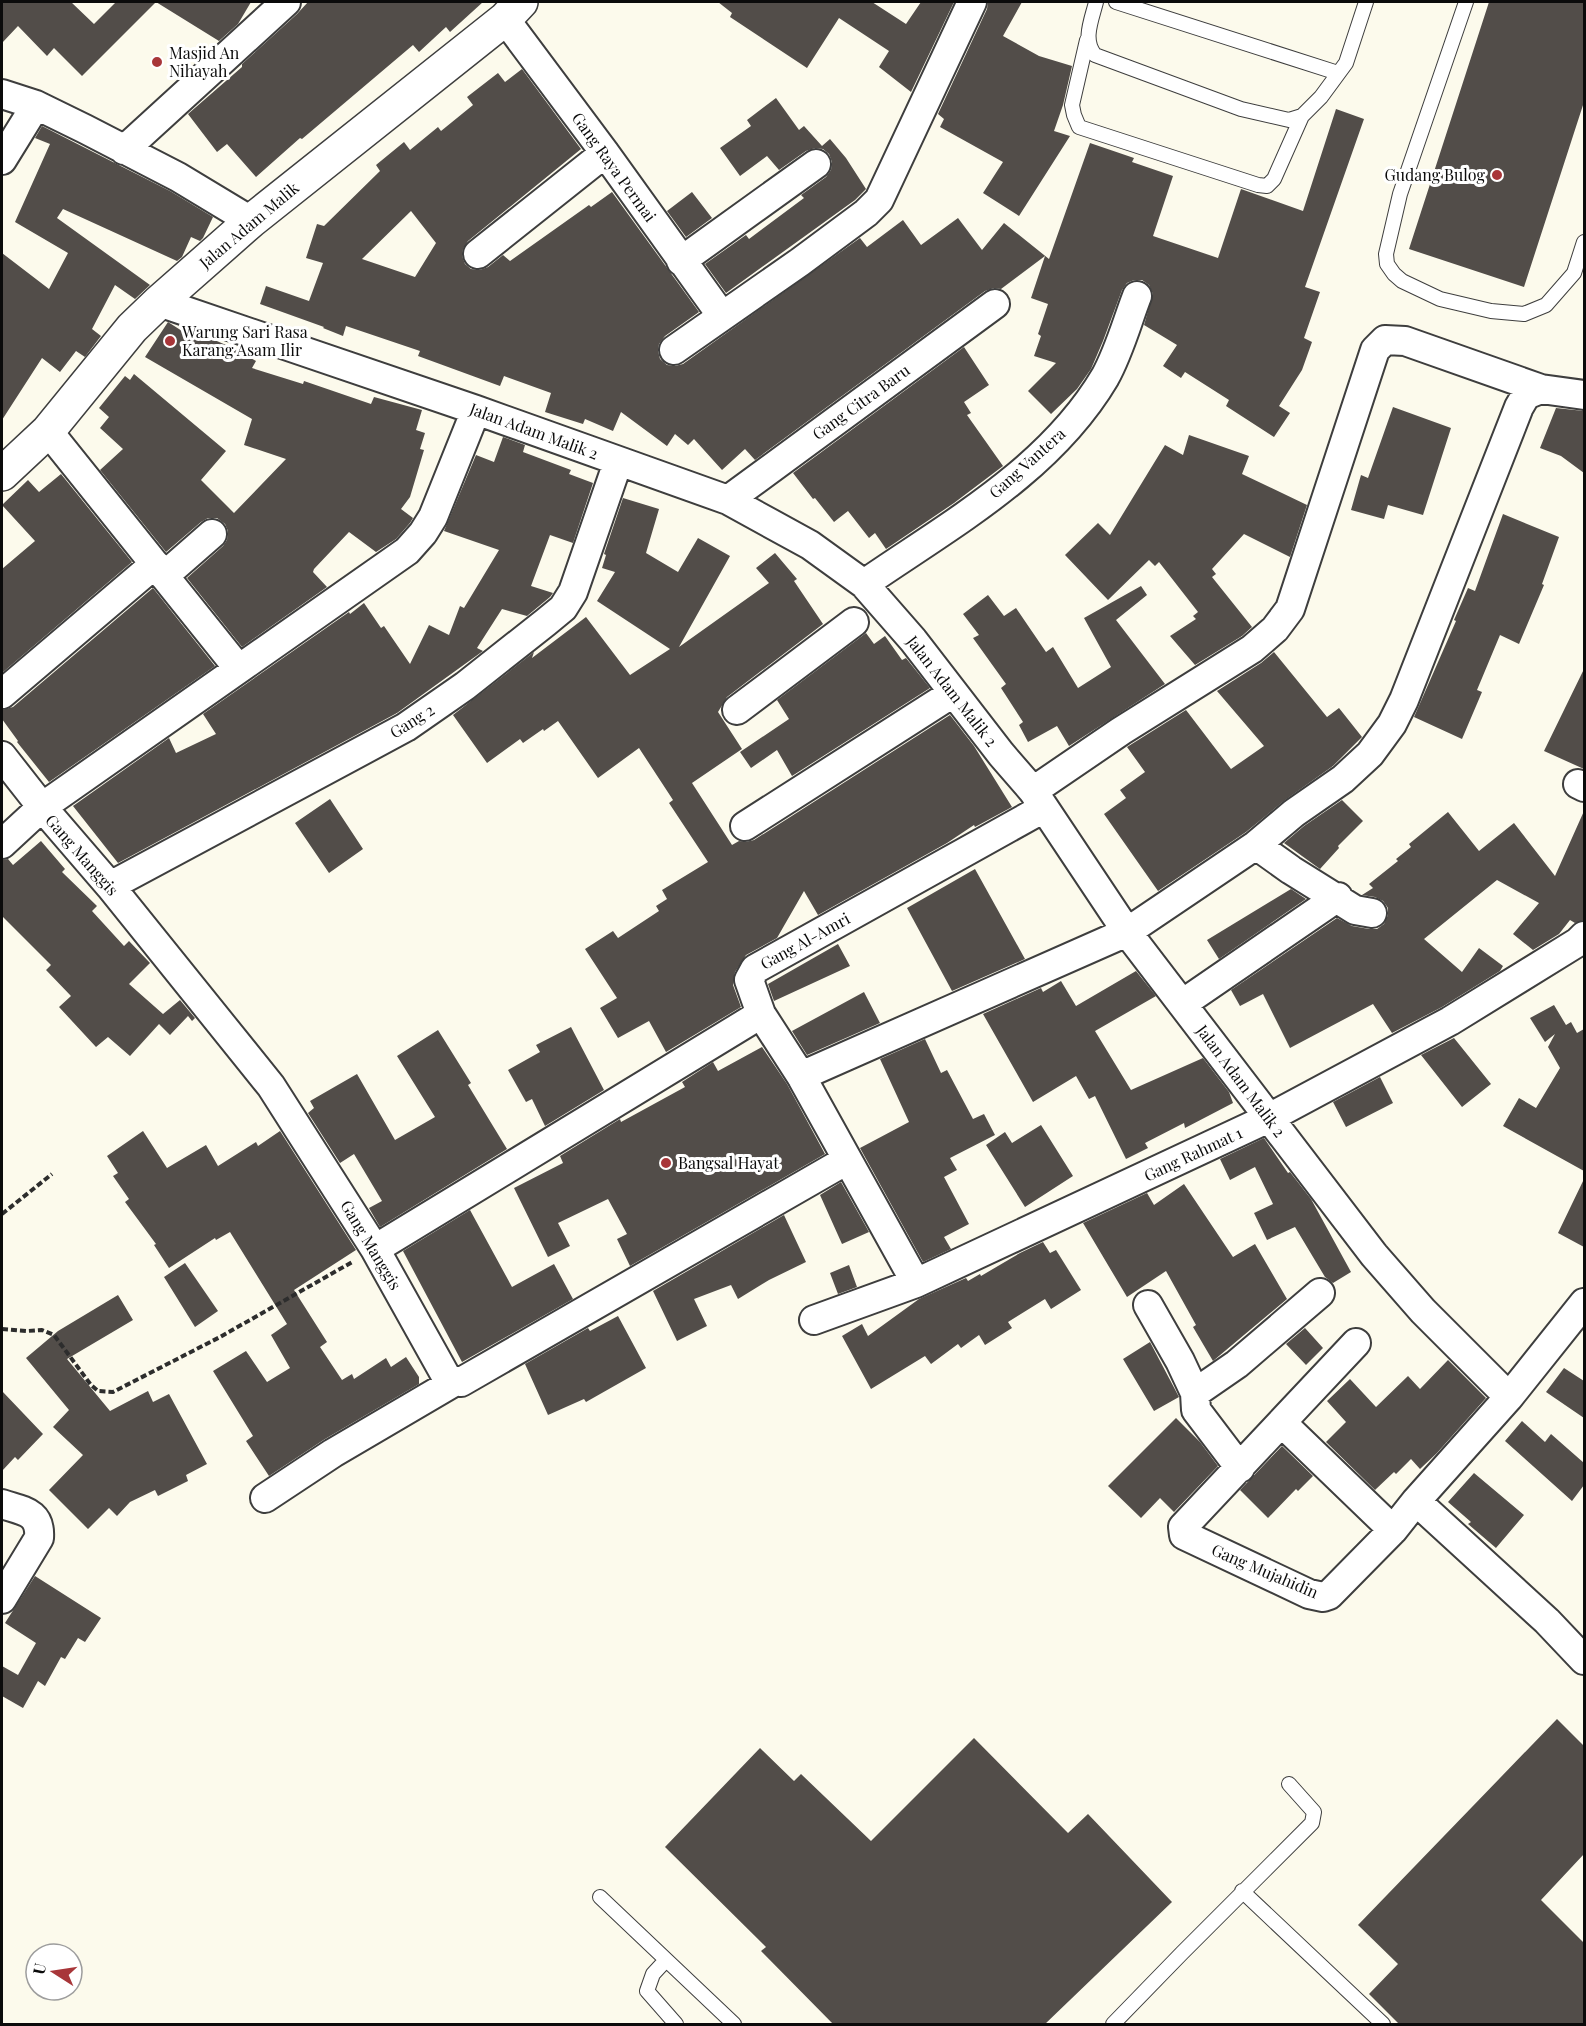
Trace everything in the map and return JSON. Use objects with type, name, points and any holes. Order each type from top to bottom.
[{"type":"street","points":[[124,150],[286,2]]},
{"type":"street","points":[[674,350],[800,262],[866,213],[879,200],[972,2]]},
{"type":"street","name":"Gang Raya Permai","points":[[513,10],[605,153],[722,316]]},
{"type":"street","name":"Jalan Adam Malik","points":[[2,474],[48,431],[132,328],[159,302],[251,221],[513,10]]},
{"type":"street","points":[[2,94],[36,105],[178,177],[251,221]]},
{"type":"street","points":[[2,160],[36,105]]},
{"type":"street","points":[[478,254],[605,153]]},
{"type":"street","points":[[681,261],[816,164]]},
{"type":"street","name":"Gang Vantera","points":[[737,710],[866,606],[1060,438],[1105,377],[1137,296]]},
{"type":"street","name":"Jalan Adam Malik 2","points":[[159,302],[476,410],[728,500],[810,545],[866,606],[913,640],[1038,800],[1127,932],[1374,1255],[1423,1311],[1509,1397]]},
{"type":"street","name":"Gang Citra Baru","points":[[728,500],[995,304]]},
{"type":"street","name":"Gang Al-Amri","points":[[916,1283],[801,1076],[761,1014],[749,980],[755,969],[1038,800],[1121,731],[1252,649],[1275,629],[1290,609],[1375,350],[1386,340],[1405,341],[1541,389],[1584,396]]},
{"type":"street","points":[[801,1076],[1127,932],[1256,845],[1293,813],[1350,773],[1371,754],[1392,724],[1404,700],[1519,407],[1526,395],[1541,389]]},
{"type":"street","points":[[2,844],[42,807],[407,551],[433,517],[476,410]]},
{"type":"street","points":[[48,431],[238,668]]},
{"type":"street","name":"Gang 2","points":[[110,886],[406,727],[465,686],[563,608],[573,592],[618,462]]},
{"type":"street","points":[[2,694],[160,570],[212,534]]},
{"type":"street","points":[[745,826],[953,693]]},
{"type":"street","name":"Gang Manggis","points":[[2,756],[271,1086],[375,1249],[447,1378],[454,1382]]},
{"type":"street","points":[[1256,845],[1355,910],[1372,913]]},
{"type":"street","points":[[1182,1004],[1338,897]]},
{"type":"street","name":"Gang Rahmat 1","points":[[814,1320],[916,1283],[1269,1118],[1450,1021],[1578,942],[1584,936]]},
{"type":"street","points":[[375,1249],[761,1014]]},
{"type":"street","points":[[265,1498],[333,1454],[454,1382],[461,1382],[847,1160]]},
{"type":"street","points":[[1195,1393],[1237,1364],[1320,1293]]},
{"type":"street","name":"Gang Mujahidin","points":[[1356,1343],[1183,1527],[1184,1535],[1309,1594],[1323,1597],[1329,1595],[1393,1530],[1509,1397],[1584,1303]]},
{"type":"street","points":[[1148,1305],[1180,1361],[1195,1393],[1196,1410],[1240,1468]]},
{"type":"street","points":[[1282,1423],[1393,1530]]},
{"type":"street","points":[[1416,1501],[1547,1621],[1584,1660]]},
{"type":"street","points":[[2,1504],[34,1517],[40,1528],[39,1538],[2,1599]]},
{"type":"lane","points":[[1096,2],[1072,105],[1074,116],[1080,127],[1258,185],[1268,186],[1274,179],[1302,116],[1321,97],[1346,63],[1366,2]]},
{"type":"lane","points":[[1116,2],[1338,73]]},
{"type":"lane","points":[[1467,2],[1400,194],[1386,254],[1387,264],[1402,280],[1440,299],[1491,311],[1524,314],[1546,305],[1574,273],[1584,242]]},
{"type":"lane","points":[[1088,35],[1089,48],[1095,55],[1241,109],[1288,120],[1302,116]]},
{"type":"lane","points":[[1113,2025],[1312,1823],[1314,1812],[1290,1784]]},
{"type":"lane","points":[[1242,1892],[1383,2025]]},
{"type":"lane","points":[[600,1897],[734,2025]]},
{"type":"lane","points":[[666,1960],[652,1974],[646,1991],[676,2025]]},
{"type":"path","points":[[2,1215],[52,1174]]},
{"type":"path","points":[[2,1329],[42,1330],[54,1335],[98,1391],[113,1392],[220,1336],[375,1249]]},
{"type":"building","points":[[2,2],[71,2],[94,24],[116,2],[156,2],[82,76],[54,48],[47,56],[18,26],[2,43]]},
{"type":"building","points":[[156,2],[251,2],[238,24],[219,41]]},
{"type":"building","points":[[308,2],[483,2],[450,32],[446,27],[419,52],[413,45],[256,177],[227,144],[217,152],[188,114],[242,67],[242,64]]},
{"type":"building","points":[[718,2],[872,2],[906,24],[921,2],[954,2],[911,92],[879,67],[889,51],[839,18],[807,68],[730,17],[732,13]]},
{"type":"building","points":[[988,2],[1022,2],[1003,36],[1039,56],[1072,66],[1054,131],[1070,136],[1019,216],[983,193],[1003,162],[940,127],[944,119],[938,114],[987,9]]},
{"type":"building","name":"Gudang Bulog","points":[[1489,2],[1584,2],[1584,102],[1524,287],[1409,249]]},
{"type":"building","points":[[522,69],[581,149],[468,241],[462,256],[465,264],[471,269],[480,270],[488,267],[503,255],[510,261],[589,205],[591,207],[612,192],[699,312],[665,336],[659,344],[660,359],[667,365],[675,366],[683,364],[860,238],[867,247],[903,220],[921,245],[958,218],[982,250],[1004,223],[1049,259],[1090,143],[1134,158],[1132,162],[1173,176],[1153,236],[1218,258],[1241,189],[1303,211],[1336,109],[1364,119],[1305,287],[1320,292],[1304,338],[1312,342],[1302,370],[1279,406],[1290,413],[1274,437],[1226,406],[1229,400],[1185,372],[1181,378],[1163,366],[1177,345],[1144,325],[1153,294],[1149,285],[1142,280],[1127,283],[1122,290],[1091,369],[1077,389],[1051,414],[1028,391],[1056,363],[1034,356],[1041,336],[1038,334],[1048,304],[1031,298],[1045,256],[1001,289],[994,288],[985,291],[755,460],[745,449],[722,470],[694,439],[688,445],[675,434],[667,446],[621,412],[613,431],[585,419],[583,424],[545,412],[551,393],[504,376],[500,386],[418,356],[420,351],[346,326],[343,336],[260,304],[266,286],[309,301],[323,263],[306,258],[317,224],[324,226],[380,171],[376,165],[404,142],[410,150],[438,127],[441,131],[473,105],[467,97],[498,73],[505,82]],"holes":[[[411,211],[436,243],[415,277],[362,259]]]},
{"type":"building","points":[[776,98],[799,130],[804,126],[822,146],[830,139],[846,158],[866,189],[855,200],[726,293],[705,264],[746,235],[749,239],[804,198],[801,195],[826,177],[831,170],[832,162],[829,154],[823,149],[815,148],[806,151],[779,170],[767,156],[740,176],[720,148],[751,126],[747,120]]},
{"type":"building","points":[[42,126],[170,191],[213,217],[203,238],[200,241],[191,237],[182,257],[177,261],[63,209],[57,218],[150,285],[135,299],[115,285],[92,329],[101,336],[85,357],[76,351],[60,372],[42,358],[2,420],[2,253],[49,289],[68,253],[15,222],[50,144],[35,138]]},
{"type":"building","points":[[692,192],[712,218],[686,237],[667,211]]},
{"type":"building","points":[[168,322],[193,338],[196,332],[233,348],[256,361],[252,368],[303,384],[304,381],[371,404],[374,397],[422,410],[416,430],[425,433],[420,449],[424,450],[410,497],[401,509],[413,518],[410,523],[396,539],[376,552],[349,532],[314,569],[313,572],[327,587],[242,647],[187,578],[223,546],[227,540],[228,531],[225,524],[217,518],[208,518],[166,552],[100,470],[123,449],[100,428],[109,417],[99,408],[125,376],[130,380],[134,374],[226,451],[201,480],[234,513],[286,459],[244,445],[252,419],[145,357]]},
{"type":"building","points":[[964,347],[989,385],[964,402],[971,413],[967,415],[1003,466],[954,503],[886,549],[875,533],[869,538],[848,511],[834,522],[793,473]]},
{"type":"building","points":[[1393,407],[1451,428],[1423,515],[1388,505],[1384,519],[1351,510],[1361,475],[1368,478]]},
{"type":"building","points":[[1556,408],[1584,411],[1584,473],[1561,456],[1540,448]]},
{"type":"building","points":[[1189,435],[1249,456],[1242,474],[1307,505],[1290,557],[1244,534],[1212,569],[1216,574],[1212,577],[1252,627],[1242,636],[1195,665],[1170,636],[1196,619],[1193,616],[1198,612],[1159,562],[1155,566],[1149,560],[1108,600],[1065,555],[1098,523],[1110,535],[1165,445],[1183,455]]},
{"type":"building","points":[[503,437],[525,445],[523,452],[571,470],[569,474],[593,483],[573,543],[550,535],[531,586],[553,593],[550,597],[527,616],[502,609],[477,648],[483,651],[397,713],[118,863],[73,806],[169,738],[176,753],[216,734],[203,714],[349,612],[350,614],[364,603],[381,628],[384,626],[410,664],[429,625],[449,635],[460,606],[464,608],[499,550],[444,531],[476,455],[494,462]]},
{"type":"building","points":[[61,474],[132,562],[2,673],[2,569],[35,541],[2,505],[28,480],[39,492]]},
{"type":"building","points":[[623,498],[659,509],[646,553],[678,572],[698,538],[730,556],[679,647],[769,583],[756,568],[775,553],[797,579],[794,581],[823,624],[727,697],[718,712],[742,749],[692,783],[732,845],[739,841],[754,840],[950,715],[974,746],[1012,807],[975,827],[974,825],[947,843],[818,915],[804,891],[777,938],[746,955],[735,972],[733,985],[741,1007],[666,1052],[649,1021],[618,1038],[600,1008],[617,998],[585,949],[613,931],[618,938],[659,911],[656,906],[667,899],[662,890],[708,862],[669,803],[673,800],[639,748],[598,778],[558,721],[523,743],[520,739],[487,763],[453,715],[534,652],[532,658],[586,617],[630,675],[670,649],[597,601],[615,572],[602,568],[606,555],[604,554]]},
{"type":"building","points":[[1503,514],[1559,537],[1542,584],[1544,585],[1519,644],[1500,635],[1477,690],[1482,692],[1462,739],[1414,717],[1468,588],[1475,591]]},
{"type":"building","points":[[1141,586],[1147,595],[1116,620],[1165,684],[1069,746],[1057,726],[1028,742],[1019,725],[1023,722],[1001,688],[1006,684],[973,638],[979,635],[963,614],[988,595],[1004,616],[1016,608],[1046,652],[1053,647],[1078,688],[1111,667],[1084,618]]},
{"type":"building","points":[[153,588],[215,666],[49,782],[17,742],[2,719],[2,710],[13,707]]},
{"type":"building","points":[[866,633],[874,644],[885,636],[902,660],[906,658],[930,688],[792,776],[777,750],[751,768],[740,752],[789,719],[777,700]]},
{"type":"building","points":[[1274,652],[1327,717],[1339,708],[1362,737],[1333,766],[1285,800],[1246,832],[1158,891],[1104,814],[1126,798],[1120,790],[1145,772],[1127,747],[1186,710],[1231,769],[1264,746],[1217,691]]},
{"type":"building","points":[[1584,669],[1584,769],[1544,751]]},
{"type":"building","points":[[330,799],[363,849],[329,873],[295,823]]},
{"type":"building","points":[[1342,800],[1363,821],[1338,846],[1339,848],[1320,869],[1284,843]]},
{"type":"building","points":[[1584,811],[1584,920],[1575,923],[1570,920],[1559,934],[1533,950],[1513,934],[1539,903],[1497,880],[1424,939],[1462,972],[1479,948],[1503,966],[1500,971],[1442,1007],[1392,1033],[1373,1004],[1290,1048],[1263,994],[1240,1006],[1231,990],[1337,918],[1352,926],[1369,929],[1377,929],[1384,924],[1388,908],[1383,901],[1362,895],[1373,888],[1369,884],[1398,861],[1396,859],[1411,847],[1409,844],[1448,812],[1479,851],[1514,823],[1555,876]]},
{"type":"building","points":[[41,841],[65,869],[62,872],[97,906],[92,911],[124,946],[129,941],[150,963],[129,984],[163,1014],[180,1000],[195,1018],[192,1021],[188,1016],[170,1035],[159,1024],[130,1056],[108,1037],[96,1047],[59,1007],[71,996],[46,970],[51,965],[2,916],[2,860],[8,859],[13,865]]},
{"type":"building","points":[[975,869],[1025,959],[952,991],[907,908]]},
{"type":"building","points":[[1291,889],[1306,899],[1219,959],[1207,940]]},
{"type":"building","points":[[838,944],[850,966],[774,1001],[768,984]]},
{"type":"building","points":[[1136,971],[1156,996],[1095,1031],[1131,1090],[1203,1058],[1229,1092],[1233,1103],[1185,1128],[1184,1123],[1145,1143],[1148,1148],[1126,1159],[1095,1096],[1089,1099],[1076,1076],[1033,1102],[983,1014],[1041,988],[1043,992],[1061,981],[1076,1006]]},
{"type":"building","points":[[864,992],[880,1023],[807,1055],[792,1031]]},
{"type":"building","points":[[1554,1005],[1566,1025],[1571,1022],[1577,1033],[1584,1029],[1584,1171],[1503,1126],[1519,1098],[1536,1108],[1560,1068],[1548,1047],[1555,1034],[1545,1042],[1530,1018]]},
{"type":"building","points":[[571,1027],[604,1090],[545,1126],[532,1099],[526,1102],[508,1070],[540,1052],[536,1045]]},
{"type":"building","points":[[438,1030],[471,1083],[468,1085],[507,1149],[380,1227],[369,1208],[382,1201],[354,1154],[340,1163],[308,1113],[314,1108],[310,1101],[357,1074],[395,1140],[435,1117],[397,1056]]},
{"type":"building","points":[[1454,1038],[1491,1084],[1462,1107],[1421,1055]]},
{"type":"building","points":[[925,1039],[941,1073],[947,1070],[973,1119],[984,1114],[995,1135],[950,1158],[957,1170],[944,1177],[969,1224],[944,1237],[951,1249],[923,1262],[860,1148],[909,1122],[880,1059]]},
{"type":"building","points":[[762,1047],[787,1084],[825,1154],[630,1266],[617,1239],[627,1234],[608,1199],[558,1223],[570,1246],[548,1257],[514,1188],[563,1163],[560,1156],[620,1119],[621,1122],[685,1087],[682,1082],[713,1062],[718,1071]]},
{"type":"building","points":[[1380,1077],[1393,1103],[1346,1127],[1333,1102]]},
{"type":"building","points":[[1041,1125],[1073,1176],[1025,1207],[986,1145],[1005,1132],[1012,1143]]},
{"type":"building","points":[[143,1131],[167,1168],[206,1145],[218,1166],[256,1142],[258,1146],[280,1131],[356,1250],[294,1290],[327,1342],[320,1347],[342,1380],[352,1374],[354,1379],[386,1358],[391,1367],[406,1357],[419,1377],[419,1384],[325,1439],[269,1476],[246,1441],[253,1436],[213,1371],[246,1351],[267,1382],[290,1368],[271,1335],[287,1324],[230,1232],[216,1240],[215,1238],[169,1268],[154,1245],[156,1244],[125,1202],[129,1199],[113,1176],[118,1173],[107,1156]]},
{"type":"building","points":[[1264,1138],[1288,1173],[1290,1172],[1311,1199],[1351,1272],[1333,1283],[1325,1277],[1295,1227],[1267,1240],[1254,1213],[1273,1204],[1255,1167],[1230,1180],[1220,1159]]},
{"type":"building","points":[[1584,1179],[1584,1247],[1558,1233]]},
{"type":"building","points":[[841,1182],[869,1232],[842,1244],[820,1195]]},
{"type":"building","points":[[1184,1184],[1233,1257],[1255,1244],[1287,1299],[1213,1361],[1193,1327],[1196,1325],[1166,1271],[1127,1297],[1083,1223],[1147,1193],[1154,1205]]},
{"type":"building","points":[[470,1210],[512,1287],[554,1264],[573,1299],[462,1362],[403,1251]]},
{"type":"building","points":[[784,1215],[806,1262],[769,1280],[738,1299],[731,1285],[694,1299],[707,1326],[677,1341],[653,1291]]},
{"type":"building","points":[[1043,1242],[1050,1253],[1056,1250],[1081,1290],[1051,1309],[1045,1299],[1008,1322],[1012,1328],[985,1345],[979,1335],[961,1348],[958,1344],[931,1364],[925,1356],[871,1389],[842,1336],[862,1324],[868,1336],[919,1299],[966,1278],[968,1281],[980,1274],[981,1276]]},
{"type":"building","points":[[185,1263],[218,1311],[195,1327],[164,1277]]},
{"type":"building","points":[[849,1265],[857,1287],[838,1294],[830,1273]]},
{"type":"building","points":[[118,1295],[133,1320],[67,1359],[110,1411],[148,1391],[153,1402],[169,1394],[207,1464],[186,1475],[188,1481],[158,1496],[155,1490],[130,1502],[117,1516],[109,1508],[88,1529],[49,1490],[83,1455],[53,1427],[69,1410],[26,1358],[58,1331]]},
{"type":"building","points":[[618,1316],[646,1368],[586,1402],[584,1399],[548,1415],[525,1364],[588,1328],[590,1331]]},
{"type":"building","points":[[1305,1328],[1323,1348],[1306,1365],[1286,1344]]},
{"type":"building","points":[[1150,1342],[1179,1397],[1154,1411],[1123,1359]]},
{"type":"building","points":[[1448,1360],[1486,1398],[1420,1469],[1411,1459],[1375,1490],[1326,1442],[1346,1422],[1327,1401],[1350,1379],[1376,1407],[1408,1376],[1420,1389]]},
{"type":"building","points":[[1564,1368],[1584,1381],[1584,1418],[1546,1392]]},
{"type":"building","points":[[2,1391],[43,1434],[18,1460],[15,1457],[2,1471]]},
{"type":"building","points":[[1176,1418],[1200,1442],[1218,1466],[1174,1512],[1160,1498],[1141,1518],[1108,1486]]},
{"type":"building","points":[[1522,1421],[1545,1442],[1551,1434],[1584,1463],[1584,1485],[1572,1501],[1505,1441]]},
{"type":"building","points":[[1282,1446],[1313,1476],[1298,1491],[1296,1489],[1268,1518],[1240,1490]]},
{"type":"building","points":[[1474,1473],[1524,1515],[1496,1548],[1468,1524],[1471,1522],[1448,1502]]},
{"type":"building","points":[[35,1576],[101,1618],[85,1642],[78,1638],[65,1659],[61,1657],[45,1686],[38,1681],[23,1708],[2,1696],[2,1666],[18,1675],[36,1643],[5,1623]]},
{"type":"building","points":[[1557,1719],[1584,1746],[1584,1854],[1541,1900],[1584,1943],[1584,2025],[1400,2025],[1369,1994],[1398,1964],[1358,1925]]},
{"type":"building","points":[[974,1738],[1068,1833],[1088,1814],[1172,1902],[1044,2025],[834,2025],[761,1951],[766,1947],[665,1847],[760,1748],[794,1781],[801,1774],[871,1841]]},
{"type":"place","name":"Masjid An Nihayah","points":[[157,62]]},
{"type":"place","name":"Gudang Bulog","points":[[1497,175]]},
{"type":"place","name":"Warung Sari Rasa Karang Asam Ilir","points":[[170,341]]},
{"type":"place","name":"Bangsal Hayat","points":[[666,1163]]}]
